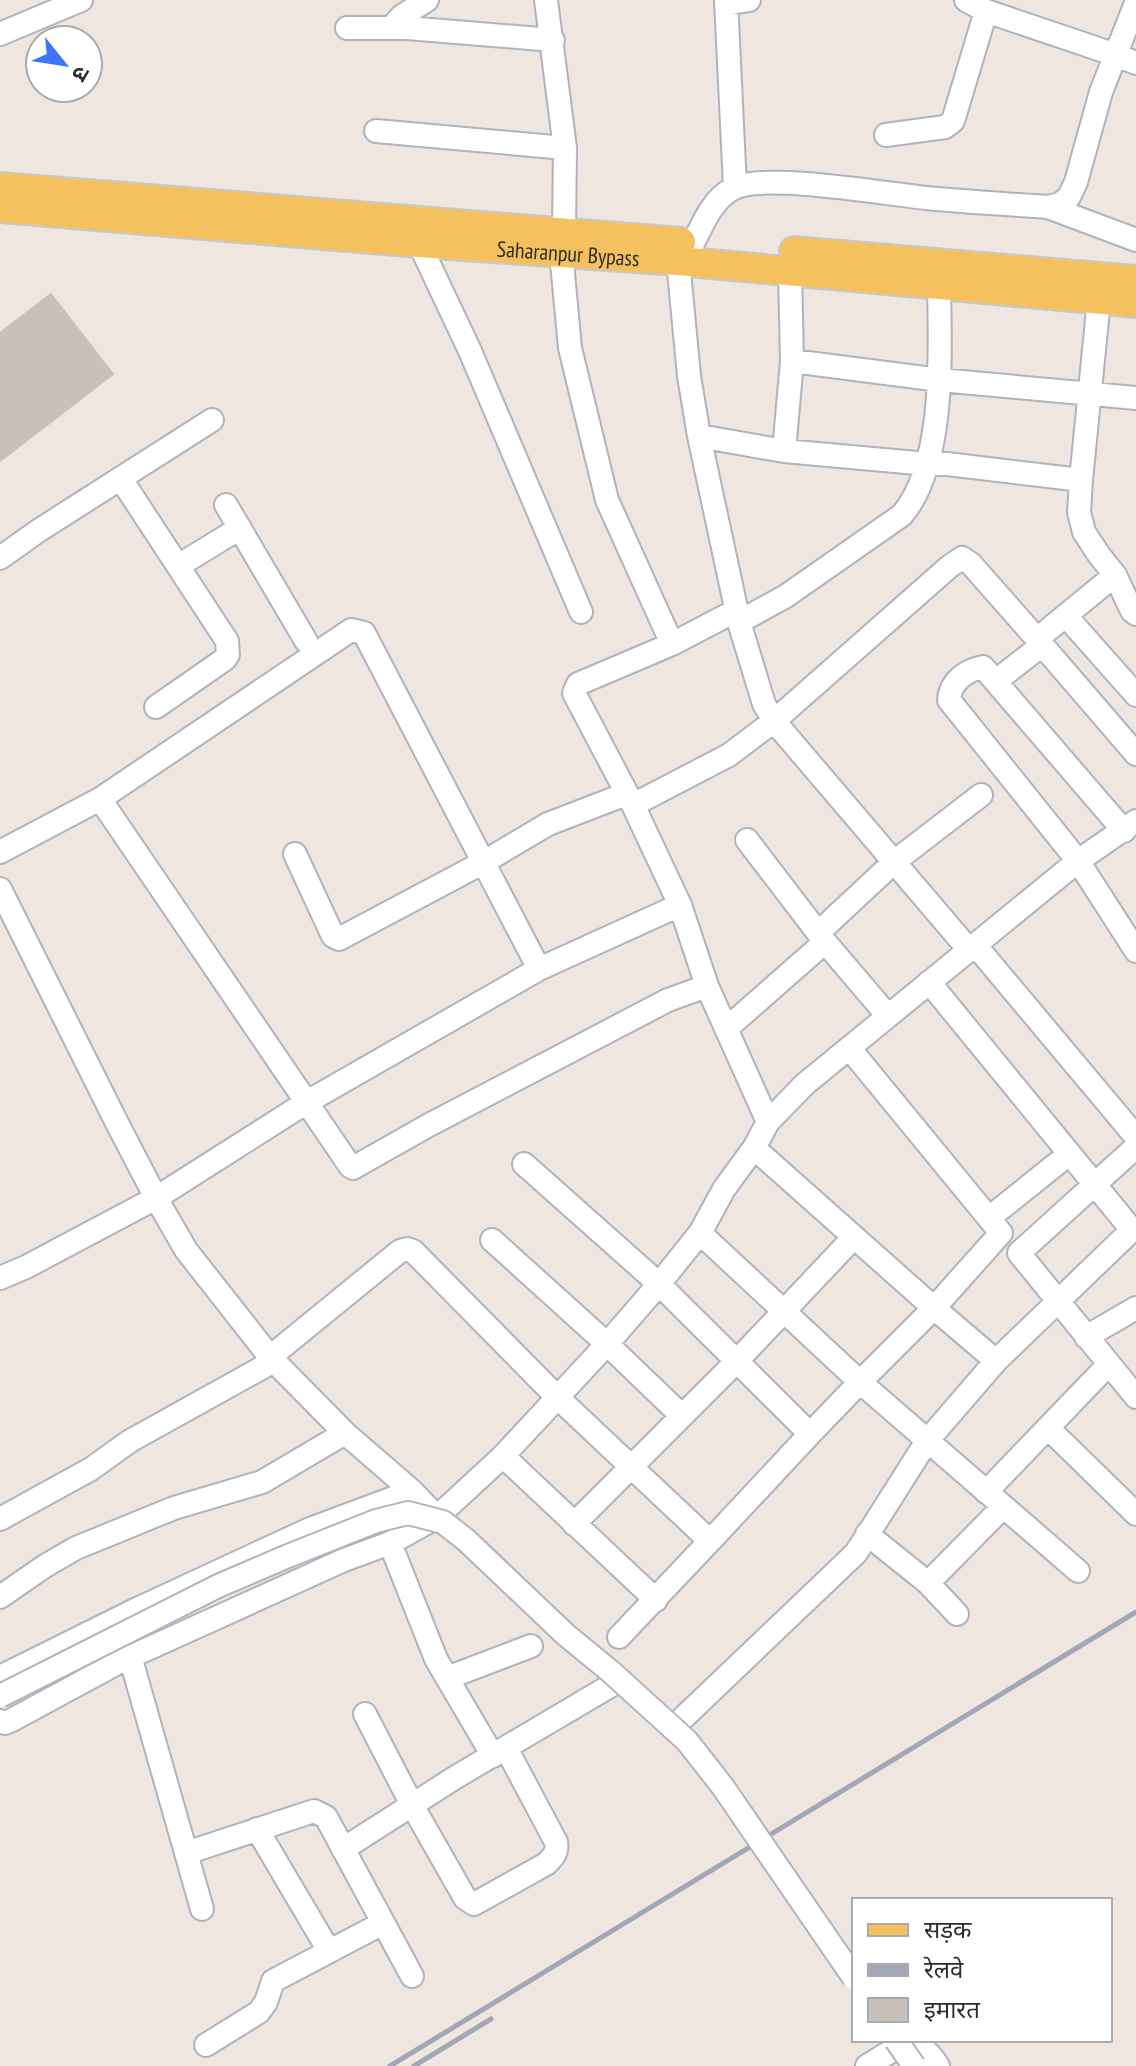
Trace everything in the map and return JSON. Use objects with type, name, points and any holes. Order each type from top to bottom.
[{"type":"main road","points":[[0,187],[562,242]]},
{"type":"main road","name":"Saharanpur Bypass","points":[[0,208],[419,243],[562,242],[686,252],[790,270],[1136,303]]},
{"type":"main road","points":[[686,252],[1136,280]]},
{"type":"street","points":[[0,34],[81,0]]},
{"type":"street","points":[[391,28],[402,16],[427,0]]},
{"type":"street","points":[[546,0],[565,148],[562,242],[570,348],[607,500],[672,644]]},
{"type":"street","points":[[735,187],[726,2],[749,0]]},
{"type":"street","points":[[966,0],[986,11],[1126,59]]},
{"type":"street","points":[[1048,207],[1060,204],[1069,197],[1076,182],[1101,92],[1126,59],[1136,3]]},
{"type":"street","points":[[886,135],[945,127],[953,121],[986,11]]},
{"type":"street","points":[[347,28],[391,28],[553,40]]},
{"type":"street","points":[[376,131],[565,148]]},
{"type":"street","points":[[1136,240],[1048,207],[764,183],[735,187],[712,208],[686,252],[689,376],[699,436],[738,616],[764,704],[774,721],[894,862],[1136,1137]]},
{"type":"street","points":[[419,243],[470,351],[581,612]]},
{"type":"street","points":[[784,451],[792,361],[790,270]]},
{"type":"street","points":[[768,1122],[707,986],[680,905],[630,799],[574,693],[575,688],[578,684],[786,596],[902,515],[912,503],[928,464],[940,380],[939,285]]},
{"type":"street","points":[[1099,300],[1079,512],[1084,532],[1115,575],[1135,610]]},
{"type":"street","points":[[792,361],[940,380],[1136,398]]},
{"type":"street","points":[[0,558],[212,420]]},
{"type":"street","points":[[699,436],[784,451],[947,464],[1081,480]]},
{"type":"street","points":[[121,479],[227,641],[228,655],[225,659],[156,707]]},
{"type":"street","points":[[226,505],[306,641]]},
{"type":"street","points":[[178,566],[240,528]]},
{"type":"street","points":[[295,854],[333,936],[339,939],[484,862],[548,824],[630,799],[729,755],[774,721],[962,558],[971,564],[1136,754]]},
{"type":"street","points":[[996,681],[1115,575]]},
{"type":"street","points":[[1066,616],[1136,695]]},
{"type":"street","points":[[0,852],[100,799],[351,630],[358,630],[364,633],[539,969]]},
{"type":"street","points":[[0,1721],[10,1721],[130,1656],[344,1560],[390,1543],[437,1517],[503,1456],[659,1284],[700,1233],[724,1189],[754,1148],[768,1122],[805,1084],[1078,861],[1130,826],[983,667],[979,667],[956,682],[949,700],[1078,861],[1136,951]]},
{"type":"street","points":[[726,1029],[894,862],[981,795]]},
{"type":"street","points":[[100,799],[350,1166],[356,1167],[429,1125],[668,1000],[707,986]]},
{"type":"street","points":[[747,840],[821,937],[888,1016]]},
{"type":"street","points":[[0,889],[156,1198],[186,1250],[272,1359],[345,1433],[437,1517]]},
{"type":"street","points":[[0,1278],[156,1198],[307,1102],[539,969],[680,905]]},
{"type":"street","points":[[683,1718],[856,1553],[927,1441],[996,1361],[1135,1230],[929,982]]},
{"type":"street","points":[[850,1049],[1136,1397]]},
{"type":"street","points":[[1019,1253],[1136,1147]]},
{"type":"street","points":[[754,1148],[996,1361]]},
{"type":"street","points":[[619,1637],[810,1434],[934,1308],[995,1226],[1069,1154]]},
{"type":"street","points":[[524,1164],[659,1284],[810,1434]]},
{"type":"street","points":[[700,1233],[860,1382],[1078,1571]]},
{"type":"street","points":[[574,1524],[736,1362],[854,1237]]},
{"type":"street","points":[[492,1240],[682,1416]]},
{"type":"street","points":[[0,1519],[91,1469],[130,1441],[272,1359],[400,1251],[407,1249],[413,1251],[556,1396],[710,1541]]},
{"type":"street","points":[[1086,1337],[1136,1308]]},
{"type":"street","points":[[928,1583],[1048,1428],[1108,1365]]},
{"type":"street","points":[[1048,1428],[1136,1514]]},
{"type":"street","points":[[0,1597],[76,1548],[174,1508],[262,1482],[345,1433]]},
{"type":"street","points":[[503,1456],[656,1600]]},
{"type":"street","points":[[0,1677],[310,1529],[412,1491]]},
{"type":"street","points":[[0,1696],[218,1586],[288,1556],[408,1513],[443,1522],[687,1741],[723,1787],[852,1975]]},
{"type":"street","points":[[867,1534],[928,1583],[957,1614]]},
{"type":"street","points":[[365,1714],[412,1805],[470,1902],[474,1904],[482,1900],[546,1864],[554,1856],[556,1842],[436,1659],[390,1543]]},
{"type":"street","points":[[447,1678],[531,1646]]},
{"type":"street","points":[[130,1656],[202,1909]]},
{"type":"street","points":[[343,1849],[610,1686]]},
{"type":"street","points":[[186,1853],[314,1811],[326,1817],[412,1976]]},
{"type":"street","points":[[257,1829],[329,1951]]},
{"type":"street","points":[[206,2045],[259,2012],[273,1981],[383,1923]]},
{"type":"street","points":[[897,2042],[914,2066]]},
{"type":"street","points":[[867,2066],[902,2045],[929,2051],[938,2066]]},
{"type":"building","points":[[51,294],[113,374],[0,461],[0,333]]},
{"type":"railway","points":[[390,2066],[1136,1612]]},
{"type":"railway","points":[[414,2066],[491,2019]]}]
